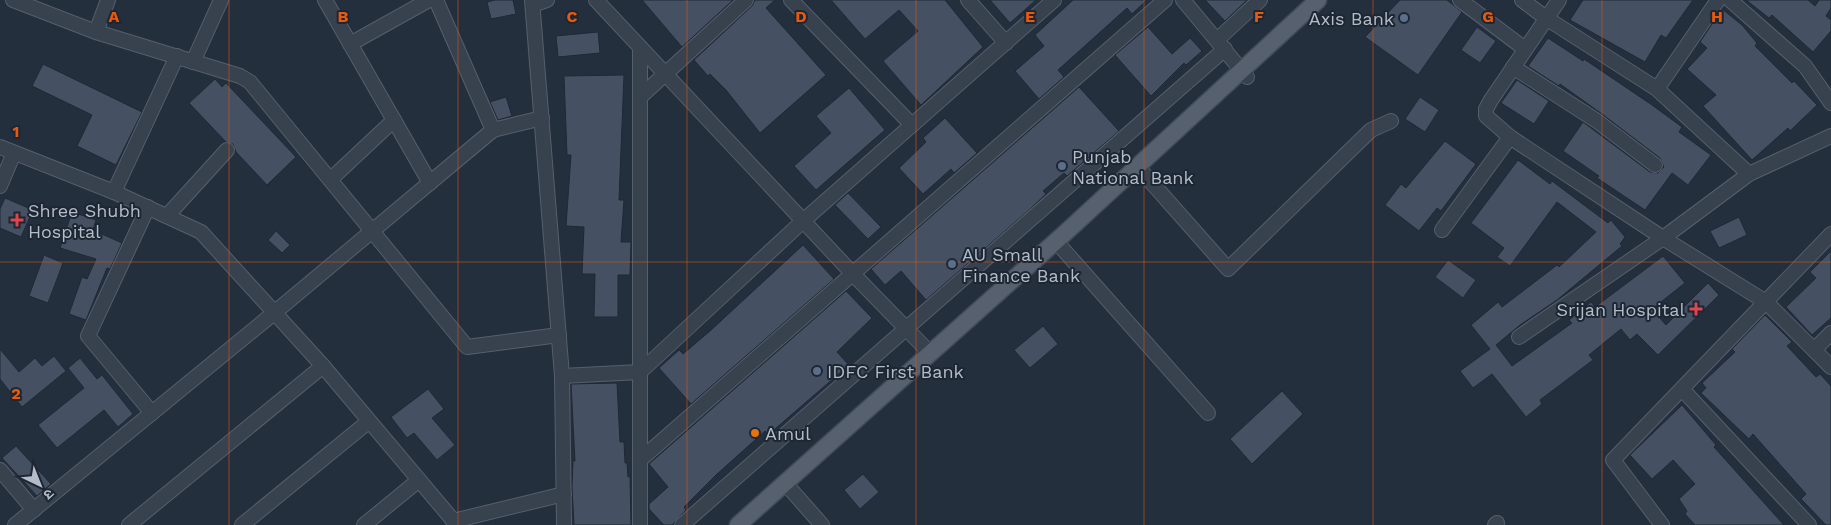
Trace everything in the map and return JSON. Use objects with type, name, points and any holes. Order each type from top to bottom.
[{"type":"main road","points":[[738,525],[787,486],[1144,174],[1318,0]]},
{"type":"main road","points":[[750,525],[787,486],[930,353],[1330,0]]},
{"type":"street","points":[[13,0],[96,32],[240,76],[250,82],[467,347],[559,335]]},
{"type":"street","points":[[96,32],[108,0]]},
{"type":"street","points":[[193,62],[221,0]]},
{"type":"street","points":[[325,0],[430,183]]},
{"type":"street","points":[[350,44],[429,0]]},
{"type":"street","points":[[436,0],[493,130]]},
{"type":"street","points":[[547,0],[532,2],[562,376],[564,525]]},
{"type":"street","points":[[596,0],[852,274],[930,353]]},
{"type":"street","points":[[640,97],[746,0]]},
{"type":"street","points":[[791,0],[912,125]]},
{"type":"street","points":[[968,0],[1006,43]]},
{"type":"street","points":[[562,376],[640,372],[803,221],[1054,0]]},
{"type":"street","points":[[640,460],[1165,0]]},
{"type":"street","points":[[1183,0],[1245,74]]},
{"type":"street","points":[[682,525],[907,328],[1221,45],[1260,0]]},
{"type":"street","points":[[1460,0],[1525,49]]},
{"type":"street","points":[[1522,0],[1546,18],[1657,88],[1749,174]]},
{"type":"street","points":[[1559,0],[1486,109],[1486,116],[1510,137],[1663,238],[1766,302],[1831,367]]},
{"type":"street","points":[[1657,88],[1718,0]]},
{"type":"street","points":[[1730,0],[1805,66],[1831,103]]},
{"type":"street","points":[[640,48],[640,525]]},
{"type":"street","points":[[114,192],[177,56]]},
{"type":"street","points":[[1513,67],[1597,121],[1655,166]]},
{"type":"street","points":[[15,525],[274,313],[493,130],[542,118]]},
{"type":"street","points":[[331,179],[394,120]]},
{"type":"street","points":[[1144,174],[1228,269],[1371,130],[1391,121]]},
{"type":"street","points":[[1519,337],[1663,238],[1749,174],[1831,136]]},
{"type":"street","points":[[1442,230],[1510,137]]},
{"type":"street","points":[[0,147],[114,192],[201,232],[323,366],[368,422],[455,523],[564,494]]},
{"type":"street","points":[[167,216],[227,150]]},
{"type":"street","points":[[0,186],[14,153]]},
{"type":"street","points":[[148,208],[88,336],[152,413]]},
{"type":"street","points":[[1662,525],[1614,460],[1831,234]]},
{"type":"street","points":[[1061,247],[1208,413]]},
{"type":"street","points":[[1814,350],[1831,333]]},
{"type":"street","points":[[129,525],[323,366]]},
{"type":"street","points":[[1682,389],[1809,525]]},
{"type":"street","points":[[242,525],[368,422]]},
{"type":"street","points":[[0,470],[34,510]]},
{"type":"street","points":[[364,525],[419,480]]},
{"type":"street","points":[[787,486],[822,525]]},
{"type":"building","points":[[513,0],[516,14],[491,19],[487,2]]},
{"type":"building","points":[[642,0],[733,0],[682,47]]},
{"type":"building","points":[[755,0],[775,0],[766,8],[826,75],[760,133],[726,90],[710,74],[708,76],[694,60],[752,6]]},
{"type":"building","points":[[831,0],[945,0],[983,47],[921,105],[883,61],[918,31],[899,10],[865,39]]},
{"type":"building","points":[[990,0],[1036,0],[1010,23]]},
{"type":"building","points":[[1073,0],[1147,0],[1132,14],[1127,8],[1058,70],[1064,77],[1039,99],[1015,71],[1044,46],[1035,35]]},
{"type":"building","points":[[1205,0],[1247,0],[1225,21]]},
{"type":"building","points":[[1400,0],[1447,0],[1462,12],[1418,75],[1365,37]]},
{"type":"building","points":[[1583,0],[1693,0],[1666,38],[1661,35],[1645,62],[1570,20]]},
{"type":"building","points":[[1746,0],[1808,0],[1815,6],[1819,0],[1831,0],[1831,8],[1826,16],[1831,20],[1831,31],[1813,52],[1772,15],[1769,18]]},
{"type":"building","points":[[1722,9],[1742,25],[1757,43],[1755,46],[1792,83],[1794,81],[1817,105],[1790,131],[1788,128],[1752,160],[1703,106],[1716,95],[1687,69],[1707,48],[1700,42]]},
{"type":"building","points":[[1148,27],[1172,54],[1190,38],[1202,51],[1186,65],[1184,63],[1151,96],[1115,55]]},
{"type":"building","points":[[1477,27],[1496,41],[1480,63],[1461,50]]},
{"type":"building","points":[[598,32],[600,53],[558,57],[556,36]]},
{"type":"building","points":[[1548,38],[1583,61],[1584,59],[1652,105],[1682,127],[1679,132],[1711,155],[1688,185],[1672,173],[1645,210],[1597,178],[1599,176],[1563,151],[1583,122],[1650,172],[1658,173],[1664,167],[1660,158],[1602,114],[1560,84],[1559,86],[1528,66]]},
{"type":"building","points":[[43,64],[142,112],[116,165],[77,146],[92,115],[32,86]]},
{"type":"building","points":[[624,75],[619,200],[624,200],[621,242],[631,242],[630,275],[618,275],[618,317],[594,317],[595,274],[582,274],[584,227],[566,226],[571,155],[567,155],[564,76]]},
{"type":"building","points":[[215,79],[222,87],[226,83],[296,157],[267,185],[236,152],[233,144],[226,142],[189,103]]},
{"type":"building","points":[[1517,80],[1549,101],[1534,124],[1501,103]]},
{"type":"building","points":[[1079,87],[1119,131],[1067,176],[1064,173],[1043,191],[1046,194],[1029,210],[926,300],[901,271],[885,285],[871,269]]},
{"type":"building","points":[[849,88],[885,130],[816,190],[794,166],[831,133],[816,116]]},
{"type":"building","points":[[506,97],[512,116],[498,120],[490,102]]},
{"type":"building","points":[[1420,97],[1439,110],[1425,132],[1405,119]]},
{"type":"building","points":[[945,118],[977,153],[954,173],[951,169],[923,194],[899,168],[926,142],[923,138]]},
{"type":"building","points":[[1445,141],[1476,164],[1441,211],[1437,208],[1419,231],[1385,205],[1401,184],[1406,188]]},
{"type":"building","points":[[1518,160],[1550,184],[1552,181],[1608,223],[1611,220],[1625,237],[1620,244],[1622,246],[1557,300],[1520,325],[1496,345],[1512,366],[1572,323],[1569,320],[1591,302],[1595,307],[1663,256],[1685,283],[1652,309],[1666,325],[1708,283],[1719,295],[1658,355],[1637,334],[1630,340],[1621,329],[1589,355],[1593,360],[1540,400],[1542,404],[1526,417],[1492,374],[1473,388],[1460,371],[1490,349],[1471,325],[1498,302],[1502,307],[1557,265],[1559,267],[1596,232],[1557,202],[1510,266],[1497,257],[1504,248],[1471,223]]},
{"type":"building","points":[[848,193],[881,227],[868,239],[835,205]]},
{"type":"building","points":[[5,198],[33,210],[21,237],[0,228],[0,209]]},
{"type":"building","points":[[72,212],[96,220],[93,230],[122,243],[110,269],[107,268],[86,320],[69,314],[82,277],[87,279],[96,259],[60,248]]},
{"type":"building","points":[[1739,217],[1747,235],[1719,248],[1710,231]]},
{"type":"building","points":[[276,231],[290,245],[282,253],[268,240]]},
{"type":"building","points":[[803,245],[834,279],[691,404],[659,368],[679,350],[683,354],[710,331]]},
{"type":"building","points":[[1831,251],[1831,318],[1812,335],[1786,307],[1816,278],[1810,272]]},
{"type":"building","points":[[44,255],[63,263],[48,303],[29,296]]},
{"type":"building","points":[[1448,260],[1476,280],[1463,298],[1435,277]]},
{"type":"building","points":[[846,291],[872,318],[837,352],[849,365],[768,435],[765,431],[716,475],[684,507],[686,510],[672,525],[664,525],[649,509],[649,504],[668,487],[649,464]]},
{"type":"building","points":[[1765,315],[1792,342],[1787,346],[1816,377],[1820,374],[1831,386],[1831,525],[1826,525],[1801,499],[1806,494],[1753,434],[1749,439],[1701,393],[1706,388],[1702,383],[1735,352],[1732,349]]},
{"type":"building","points":[[1043,326],[1058,344],[1030,368],[1014,350]]},
{"type":"building","points":[[0,349],[19,372],[35,358],[42,366],[54,356],[66,371],[22,407],[0,379]]},
{"type":"building","points":[[80,358],[97,379],[102,375],[133,414],[118,427],[104,410],[57,448],[38,425],[84,388],[68,368]]},
{"type":"building","points":[[617,383],[620,442],[624,442],[625,463],[627,463],[628,477],[630,476],[631,525],[574,525],[572,487],[573,461],[575,461],[571,384]]},
{"type":"building","points":[[428,389],[444,409],[432,418],[455,445],[437,460],[414,433],[407,438],[391,417]]},
{"type":"building","points":[[1282,391],[1303,414],[1252,464],[1230,439]]},
{"type":"building","points":[[1682,405],[1716,445],[1714,447],[1784,525],[1695,525],[1685,514],[1687,511],[1679,499],[1695,484],[1673,460],[1652,479],[1630,455]]},
{"type":"building","points":[[16,446],[51,484],[37,496],[2,458]]},
{"type":"building","points":[[863,474],[879,492],[860,509],[844,490]]},
{"type":"place","name":"Axis Bank","points":[[1404,18]]},
{"type":"place","name":"Punjab National Bank","points":[[1062,166]]},
{"type":"place","name":"Shree Shubh Hospital","points":[[17,220]]},
{"type":"place","name":"AU Small Finance Bank","points":[[952,264]]},
{"type":"place","name":"Srijan Hospital","points":[[1696,309]]},
{"type":"place","name":"IDFC First Bank","points":[[817,371]]},
{"type":"place","name":"Amul","points":[[755,433]]}]
